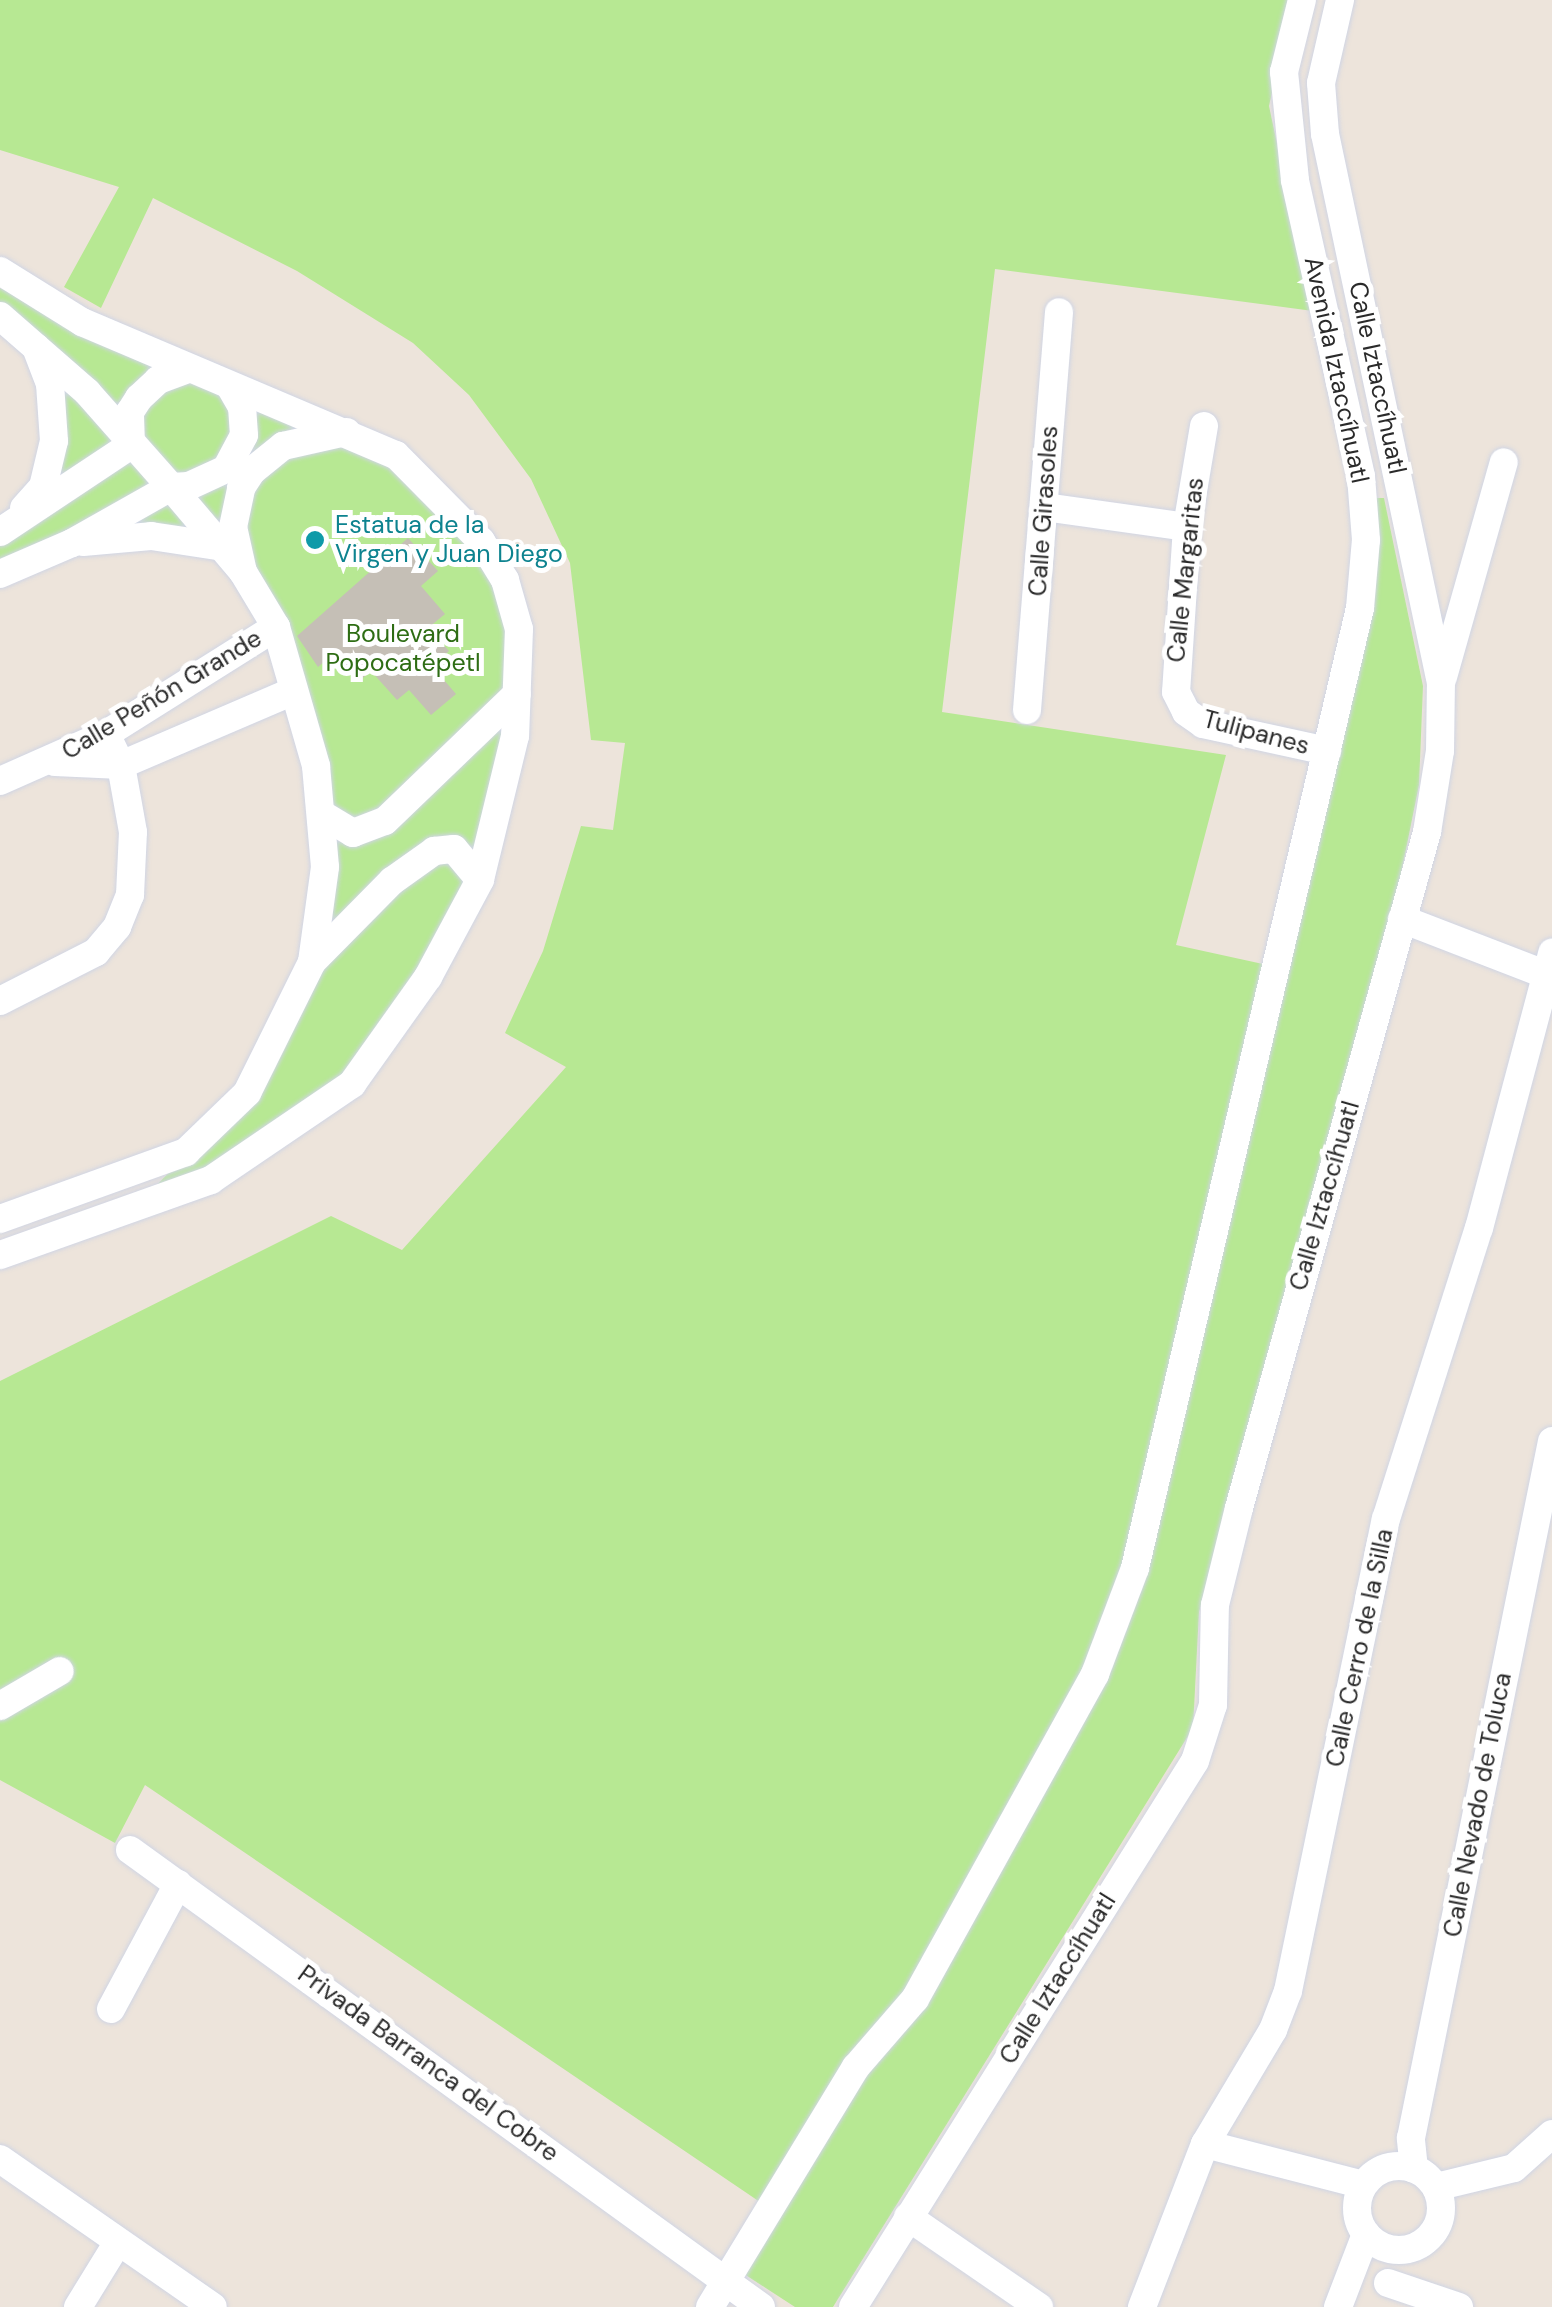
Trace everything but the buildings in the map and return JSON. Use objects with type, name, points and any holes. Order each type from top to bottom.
[{"type":"street","name":"Avenida Iztaccíhuatl","points":[[726,2279],[856,2067],[915,1999],[1095,1674],[1135,1568],[1360,608],[1366,540],[1356,444],[1294,180],[1284,72],[1302,0]]},
{"type":"street","name":"Calle Iztaccíhuatl","points":[[853,2307],[1194,1761],[1212,1705],[1215,1605],[1238,1508],[1428,832],[1440,751],[1442,683],[1325,134],[1320,83],[1340,0]]},
{"type":"street","points":[[0,271],[82,322],[396,455],[481,541],[504,580],[519,629],[515,736],[480,880],[428,977],[352,1084],[212,1180],[0,1255]]},
{"type":"street","name":"Calle Girasoles","points":[[1028,710],[1058,312]]},
{"type":"street","points":[[0,316],[34,342],[171,487],[242,572],[276,628],[323,815],[325,868],[312,962]]},
{"type":"street","points":[[2,531],[43,487],[51,464],[50,384],[34,342]]},
{"type":"street","points":[[130,444],[130,412],[139,398],[158,380],[189,369]]},
{"type":"street","points":[[0,574],[72,544],[171,487],[214,477],[236,459],[244,421],[230,386]]},
{"type":"street","name":"Calle Margaritas","points":[[1186,712],[1174,670],[1187,528],[1204,426]]},
{"type":"street","points":[[242,572],[233,528],[240,488],[252,471],[283,446],[348,432]]},
{"type":"street","points":[[2,531],[130,444]]},
{"type":"street","points":[[1442,683],[1504,462]]},
{"type":"street","points":[[1044,507],[1187,528]]},
{"type":"street","points":[[72,544],[151,536],[218,546]]},
{"type":"street","name":"Calle Peñón Grande","points":[[0,781],[106,734],[276,628]]},
{"type":"street","name":"Calle Peñón Grande","points":[[48,762],[121,765],[294,692]]},
{"type":"street","points":[[323,815],[353,832],[385,821],[516,694]]},
{"type":"street","name":"Tulipanes","points":[[1186,712],[1203,724],[1327,751]]},
{"type":"street","points":[[0,1001],[65,974],[117,927],[134,866],[121,765],[106,734]]},
{"type":"street","points":[[0,1219],[186,1152],[247,1092],[312,962],[392,881],[434,850],[454,848],[480,880]]},
{"type":"street","points":[[1402,920],[1549,964]]},
{"type":"street","name":"Calle Cerro de la Silla","points":[[1142,2307],[1205,2144],[1273,2030],[1288,1991],[1386,1519],[1479,1228],[1549,964]]},
{"type":"street","name":"Calle Nevado de Toluca","points":[[1414,2169],[1411,2138],[1552,1441]]},
{"type":"street","points":[[0,1706],[60,1671]]},
{"type":"street","name":"Privada Barranca del Cobre","points":[[130,1850],[762,2307]]},
{"type":"street","points":[[111,2009],[178,1884]]},
{"type":"street","points":[[1436,2187],[1514,2168],[1552,2134]]},
{"type":"street","points":[[1205,2144],[1363,2185]]},
{"type":"street","points":[[0,2160],[213,2307]]},
{"type":"street","points":[[1338,2307],[1366,2234],[1357,2210],[1363,2185],[1386,2168],[1414,2169],[1436,2187]]},
{"type":"street","points":[[1436,2187],[1436,2228],[1402,2250],[1384,2295],[1459,2307]]},
{"type":"street","points":[[908,2217],[1039,2307]]},
{"type":"street","points":[[1366,2234],[1402,2250]]},
{"type":"street","points":[[78,2307],[118,2242]]},
{"type":"street","points":[[710,2307],[726,2279]]},
{"type":"green space","points":[[0,0],[1292,0],[1269,106],[1313,311],[995,269],[942,712],[1226,755],[1176,945],[1281,968],[1376,498],[1384,498],[1423,686],[1419,785],[1397,894],[1199,1612],[1193,1728],[833,2307],[795,2307],[741,2272],[776,2213],[145,1785],[115,1843],[0,1780],[0,1381],[331,1216],[402,1250],[566,1067],[505,1033],[543,951],[581,826],[613,830],[625,743],[591,740],[570,563],[531,479],[469,395],[413,343],[297,271],[153,198],[101,308],[64,287],[119,187],[0,150]]},
{"type":"green space","name":"Boulevard Popocatépetl","points":[[0,288],[348,433],[480,538],[518,629],[480,880],[352,1084],[211,1180],[142,1200],[247,1093],[312,962],[326,765],[238,568],[175,534],[0,570],[0,535],[44,487],[51,384],[0,306]]},
{"type":"place","name":"Estatua de la Virgen y Juan Diego","points":[[315,540]]}]
